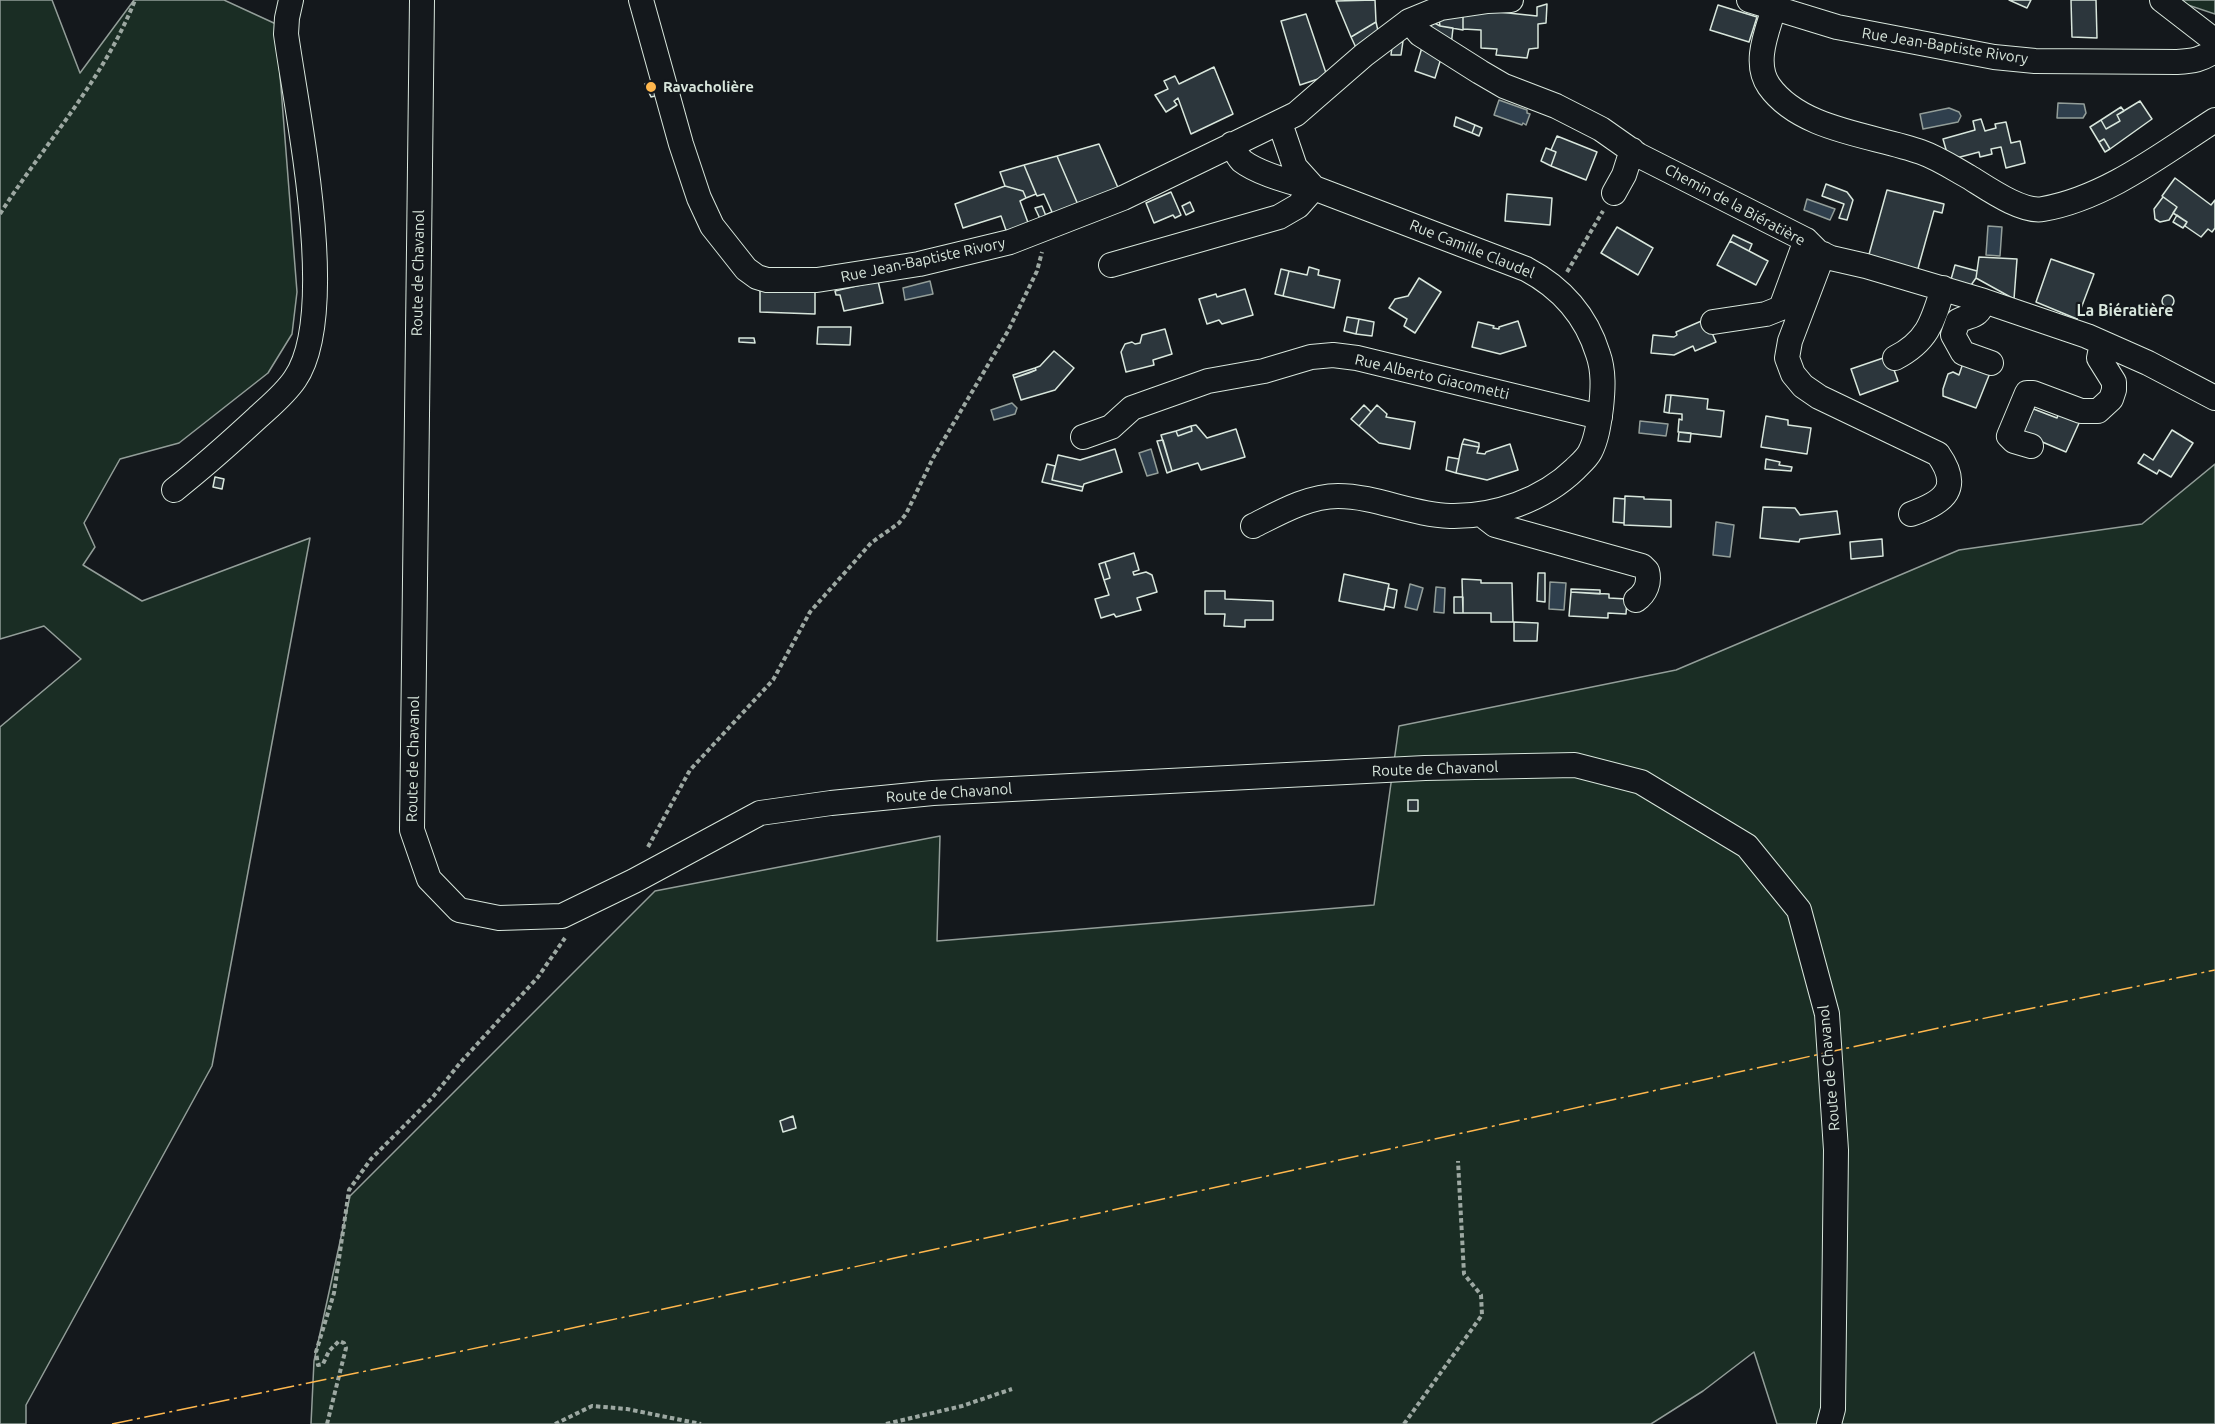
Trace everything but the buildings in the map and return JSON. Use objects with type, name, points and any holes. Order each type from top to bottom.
[{"type":"street","points":[[174,490],[223,450],[282,395],[295,379],[304,362],[309,345],[314,321],[313,233],[286,34],[286,18],[291,0]]},
{"type":"street","name":"Rue Jean-Baptiste Rivory","points":[[641,0],[681,144],[699,198],[712,226],[729,251],[746,269],[767,280],[835,279],[919,264],[1010,242],[1123,198],[1280,123],[1296,114],[1364,55],[1409,21],[1426,12],[1450,3],[1511,0]]},
{"type":"street","name":"Rue Jean-Baptiste Rivory","points":[[1749,0],[1836,27],[1994,57],[2035,61],[2194,61],[2215,50]]},
{"type":"street","points":[[2162,0],[2215,41]]},
{"type":"street","points":[[1774,8],[1761,65],[1764,78],[1779,98],[1802,113],[1839,129],[1923,152],[2009,200],[2031,209],[2041,210],[2055,206],[2118,182],[2215,120]]},
{"type":"street","name":"Route de Chavanol","points":[[422,12],[412,830],[429,879],[459,910],[499,918],[562,916],[634,881],[760,813],[933,793],[1425,768],[1575,765],[1641,782],[1747,846],[1799,910],[1827,1014],[1836,1150],[1833,1409],[1829,1424]]},
{"type":"street","name":"Chemin de la Biératière","points":[[1409,21],[1420,34],[1504,86],[1556,106],[1592,125],[1638,155],[1814,247],[2049,322],[2148,363],[2215,398]]},
{"type":"street","name":"Rue Camille Claudel","points":[[1280,123],[1295,167],[1314,188]]},
{"type":"street","name":"Rue Camille Claudel","points":[[1232,144],[1240,159],[1251,166],[1527,269],[1557,289],[1578,312],[1593,338],[1601,364],[1603,389],[1600,417],[1590,452],[1566,478],[1546,492],[1522,503],[1486,513],[1451,516],[1423,513],[1357,498],[1337,496],[1303,503],[1253,526]]},
{"type":"street","points":[[1614,193],[1624,175],[1632,150]]},
{"type":"street","points":[[1111,266],[1278,217],[1298,206],[1314,188]]},
{"type":"street","points":[[1713,322],[1766,314],[1781,308],[1814,247]]},
{"type":"street","points":[[1814,247],[1787,358],[1793,374],[1803,386],[1819,397],[1938,454],[1948,468],[1950,481],[1946,494],[1939,502],[1911,514]]},
{"type":"street","points":[[1895,358],[1904,353],[1927,331],[1944,288]]},
{"type":"street","points":[[1984,301],[1977,315],[1958,321],[1953,335],[1964,353],[1991,363]]},
{"type":"street","points":[[2031,446],[2014,441],[2009,436],[2028,393],[2087,412],[2098,411],[2111,399],[2114,382],[2099,358],[2102,343]]},
{"type":"street","name":"Rue Alberto Giacometti","points":[[1083,436],[1111,427],[1126,412],[1143,404],[1220,378],[1264,371],[1311,357],[1333,355],[1600,417]]},
{"type":"street","points":[[1486,513],[1486,518],[1495,525],[1642,566],[1647,571],[1648,583],[1645,592],[1636,600]]},
{"type":"path","points":[[0,214],[99,70],[122,32],[135,0]]},
{"type":"path","points":[[1557,289],[1614,193]]},
{"type":"path","points":[[634,881],[648,848],[690,770],[773,680],[810,612],[871,543],[892,529],[906,514],[933,458],[993,357],[1027,293],[1042,255],[1037,231]]},
{"type":"path","points":[[327,1424],[346,1347],[339,1341],[329,1351],[323,1364],[318,1365],[316,1353],[334,1293],[349,1190],[371,1159],[432,1098],[460,1063],[538,977],[576,923],[585,904]]},
{"type":"path","points":[[1404,1424],[1482,1315],[1480,1295],[1464,1274],[1458,1161]]},
{"type":"path","points":[[886,1424],[962,1406],[1012,1389]]},
{"type":"path","points":[[555,1424],[592,1406],[627,1409],[701,1424]]},
{"type":"green space","points":[[0,0],[52,0],[80,73],[134,0],[224,0],[276,24],[297,292],[292,334],[268,373],[179,443],[120,459],[84,523],[95,547],[83,565],[142,601],[310,538],[212,1066],[26,1405],[26,1424],[0,1424],[0,727],[81,659],[44,626],[0,639]]},
{"type":"green space","points":[[2173,0],[2215,0],[2215,14]]},
{"type":"green space","points":[[2215,464],[2215,1424],[1777,1424],[1754,1352],[1703,1391],[1651,1424],[311,1424],[314,1361],[350,1196],[655,891],[940,836],[937,941],[1374,905],[1399,726],[1676,670],[1959,550],[2142,524]]},
{"type":"water","points":[[1499,100],[1527,110],[1530,114],[1526,125],[1494,115]]},
{"type":"water","points":[[2058,103],[2084,104],[2086,113],[2083,118],[2057,118]]},
{"type":"water","points":[[1949,108],[1959,112],[1961,116],[1958,122],[1923,129],[1920,114]]},
{"type":"water","points":[[1807,199],[1835,209],[1830,220],[1804,210]]},
{"type":"water","points":[[1988,226],[2002,227],[2000,256],[1986,255]]},
{"type":"water","points":[[930,281],[933,294],[905,300],[903,288]]},
{"type":"water","points":[[1012,403],[1017,408],[1015,414],[994,420],[991,410]]},
{"type":"water","points":[[1640,421],[1668,424],[1666,436],[1639,433]]},
{"type":"water","points":[[1151,449],[1158,473],[1147,476],[1139,453]]},
{"type":"water","points":[[1716,522],[1734,525],[1730,557],[1713,555]]},
{"type":"water","points":[[1550,582],[1566,583],[1564,610],[1549,609]]},
{"type":"water","points":[[1410,584],[1423,588],[1417,610],[1405,607]]},
{"type":"water","points":[[1436,587],[1445,588],[1444,613],[1434,612]]},
{"type":"power","points":[[112,1424],[668,1308],[1952,1025],[2215,970]]},
{"type":"place","name":"Ravacholière","points":[[651,87]]},
{"type":"district","name":"La Biératière","points":[[2125,311]]}]
